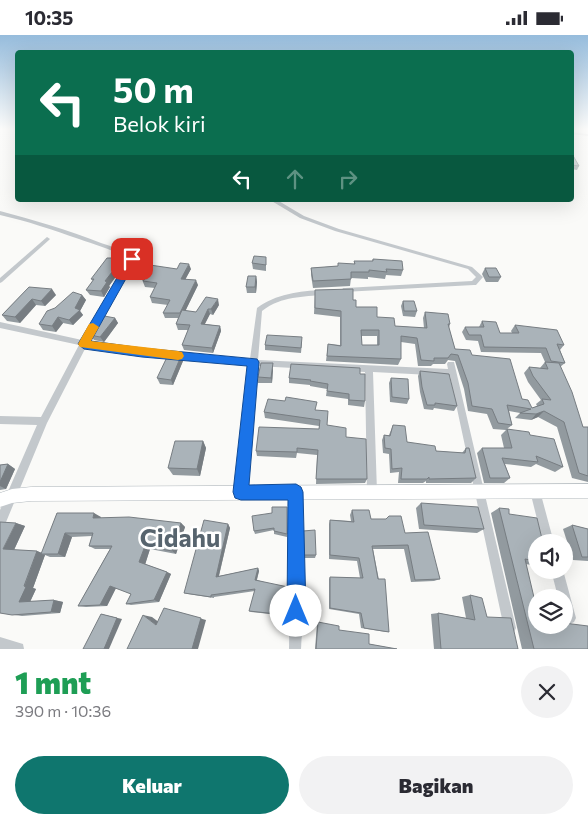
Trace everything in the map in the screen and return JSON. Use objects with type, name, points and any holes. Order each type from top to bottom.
[{"type":"main road","points":[[6,498],[31,494],[588,491]]},
{"type":"street","points":[[276,202],[302,217],[371,240],[470,268],[480,277],[474,283],[341,291]]},
{"type":"street","points":[[0,213],[111,248],[132,259],[43,421],[6,498],[0,523]]},
{"type":"street","points":[[0,281],[47,239]]},
{"type":"street","points":[[241,492],[258,313],[264,306],[278,299],[294,295],[332,291]]},
{"type":"street","points":[[0,325],[84,344],[142,353],[369,369],[452,369],[513,640]]},
{"type":"street","points":[[369,369],[372,492]]},
{"type":"street","points":[[0,420],[43,421]]},
{"type":"street","points":[[535,491],[547,534]]},
{"type":"street","points":[[294,649],[296,631],[296,492]]},
{"type":"street","points":[[0,643],[18,649]]},
{"type":"building","points":[[574,159],[575,159],[579,166],[574,165]]},
{"type":"building","points":[[254,256],[266,257],[266,265],[252,263]]},
{"type":"building","points":[[107,258],[123,258],[105,281],[107,282],[101,291],[86,290],[94,279],[91,279]]},
{"type":"building","points":[[373,259],[402,261],[403,270],[386,269],[387,272],[369,270],[369,272],[351,272],[351,279],[313,281],[311,268],[338,266],[338,263],[355,264],[354,261],[373,261]]},
{"type":"building","points":[[180,263],[189,264],[181,279],[196,280],[180,313],[163,313],[170,300],[150,297],[157,283],[143,281],[146,278],[141,277],[150,265],[177,269]]},
{"type":"building","points":[[485,268],[496,268],[501,277],[489,277]]},
{"type":"building","points":[[248,276],[256,276],[255,287],[246,287]]},
{"type":"building","points":[[29,287],[52,289],[41,301],[32,299],[15,317],[2,315]]},
{"type":"building","points":[[353,289],[353,300],[356,300],[356,307],[377,307],[377,317],[394,318],[395,326],[427,328],[425,312],[448,314],[450,324],[448,324],[455,349],[470,350],[472,355],[510,359],[522,399],[528,400],[532,408],[544,404],[542,399],[551,400],[533,376],[529,367],[548,369],[545,362],[559,363],[572,392],[583,427],[588,427],[588,476],[579,473],[564,422],[544,411],[536,414],[520,413],[531,409],[507,405],[512,425],[498,423],[492,409],[472,406],[468,383],[458,355],[451,354],[448,358],[434,358],[434,361],[421,360],[417,338],[401,336],[401,359],[327,356],[328,344],[341,346],[341,311],[315,308],[315,290]],"holes":[[[361,330],[379,330],[379,345],[362,345]]]},
{"type":"building","points":[[73,292],[82,295],[75,308],[80,310],[69,320],[58,317],[52,326],[39,324],[47,311],[55,308]]},
{"type":"building","points":[[206,297],[218,299],[211,309],[208,309],[201,324],[220,326],[212,348],[182,345],[190,325],[176,324],[182,310],[196,312]]},
{"type":"building","points":[[403,301],[414,301],[417,311],[404,311]]},
{"type":"building","points":[[99,315],[115,318],[100,337],[90,335]]},
{"type":"building","points":[[482,321],[496,322],[500,333],[519,333],[515,325],[557,330],[564,345],[557,344],[565,363],[551,361],[546,348],[484,347],[481,335],[469,335],[465,327],[484,327]]},
{"type":"building","points":[[267,335],[302,337],[301,348],[265,345]]},
{"type":"building","points":[[168,355],[181,356],[171,380],[157,378]]},
{"type":"building","points":[[261,363],[273,363],[271,378],[258,377]]},
{"type":"building","points":[[291,364],[360,368],[360,374],[365,374],[365,401],[349,400],[349,394],[327,391],[328,384],[289,378]]},
{"type":"building","points":[[420,371],[449,374],[457,406],[435,403],[435,405],[427,405]]},
{"type":"building","points":[[391,378],[408,379],[409,399],[392,397]]},
{"type":"building","points":[[286,397],[317,402],[315,410],[328,411],[327,425],[346,428],[346,437],[366,439],[367,479],[316,479],[318,450],[297,448],[297,452],[256,451],[259,427],[319,429],[320,420],[264,412],[268,399],[285,401]]},
{"type":"building","points":[[393,425],[405,426],[407,442],[435,446],[436,451],[465,453],[466,448],[469,448],[476,478],[429,479],[429,477],[427,479],[401,479],[402,468],[392,469],[391,449],[385,448],[384,435],[390,436]]},
{"type":"building","points":[[507,429],[529,432],[530,435],[554,439],[563,467],[536,456],[538,462],[502,458],[510,478],[490,478],[482,448],[512,448]]},
{"type":"building","points":[[175,441],[203,441],[197,469],[168,468]]},
{"type":"building","points":[[8,464],[0,482],[0,465]]},
{"type":"building","points":[[421,503],[478,507],[484,529],[424,525]]},
{"type":"building","points":[[272,507],[287,507],[287,534],[274,531],[274,528],[254,531],[252,516],[272,513]]},
{"type":"building","points":[[499,508],[509,509],[509,514],[537,518],[541,534],[528,534],[528,560],[525,559],[528,579],[530,579],[532,589],[528,589],[528,625]]},
{"type":"building","points":[[352,510],[369,510],[371,519],[401,516],[405,533],[428,532],[440,579],[415,580],[408,545],[372,546],[378,579],[385,579],[389,632],[364,628],[361,613],[330,608],[330,577],[363,578],[359,558],[330,555],[330,520],[354,522]]},
{"type":"building","points":[[57,513],[94,513],[93,518],[129,517],[181,523],[172,551],[145,546],[139,562],[167,572],[154,600],[126,604],[131,594],[110,586],[100,605],[78,606],[112,546],[89,546],[93,533],[65,533],[58,554],[41,554]]},
{"type":"building","points":[[204,520],[228,524],[216,577],[258,568],[255,580],[288,587],[286,615],[249,611],[255,589],[211,595],[211,597],[184,593]]},
{"type":"building","points":[[0,522],[16,523],[3,549],[37,551],[24,586],[26,587],[19,602],[54,600],[51,612],[12,615],[0,613]]},
{"type":"building","points":[[572,525],[588,529],[588,557],[582,557]]},
{"type":"building","points":[[315,530],[316,555],[304,555],[303,531]]},
{"type":"building","points":[[470,595],[482,598],[487,617],[511,618],[518,649],[441,649],[438,613],[475,620]]},
{"type":"building","points":[[164,608],[201,618],[192,649],[127,649],[143,615],[156,625]]},
{"type":"building","points":[[101,614],[117,618],[104,649],[83,649]]},
{"type":"building","points":[[318,622],[339,626],[339,630],[369,634],[369,644],[397,649],[316,649]]},
{"type":"building","points":[[573,624],[588,626],[588,649],[534,649],[530,634],[573,634]]},
{"type":"slow traffic","points":[[93,327],[84,344],[142,353],[178,356]]},
{"type":"district","name":"Cidahu","points":[[180,537]]},
{"type":"route","points":[[132,259],[84,344],[142,353],[253,362],[241,492],[296,492],[296,611]]}]
